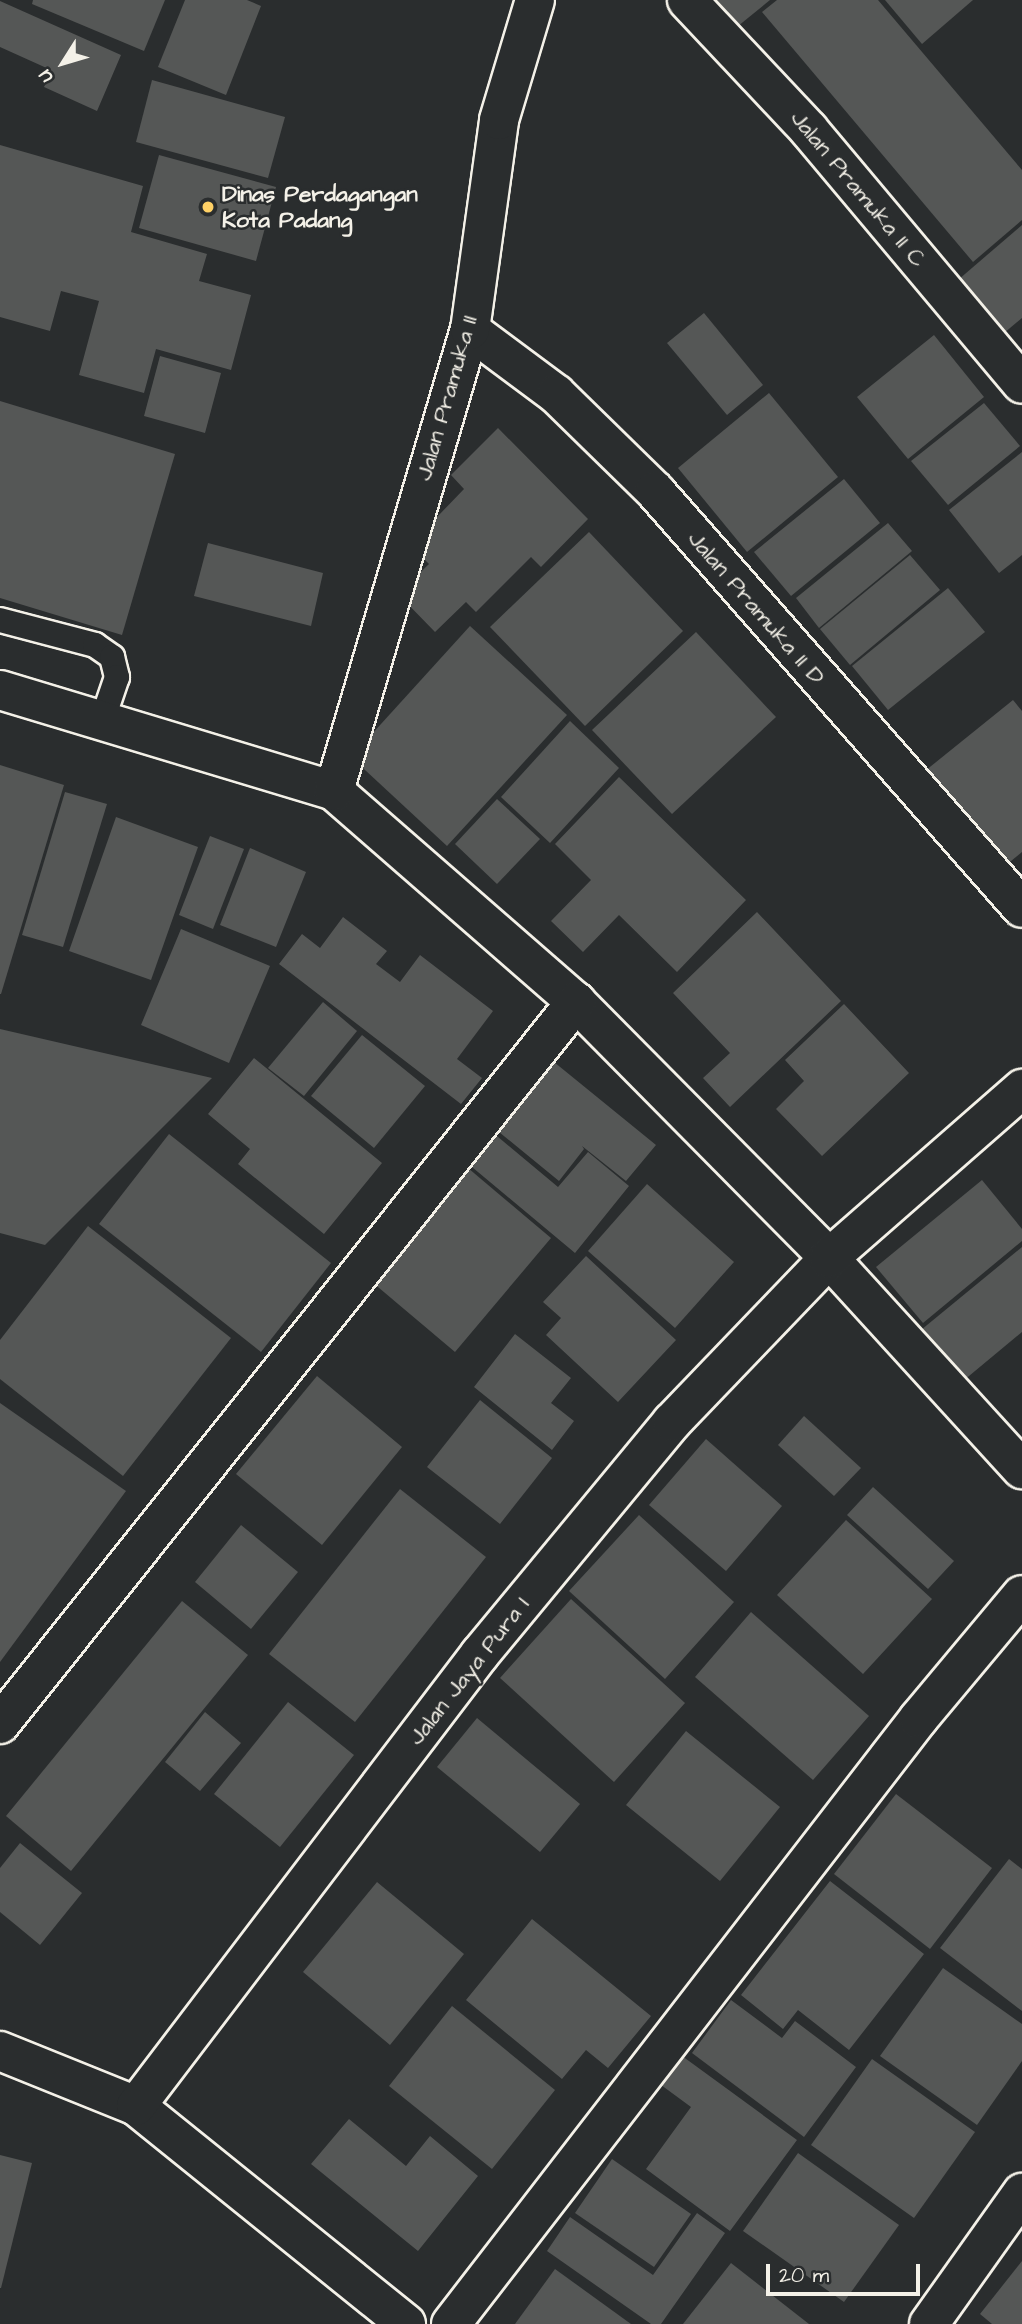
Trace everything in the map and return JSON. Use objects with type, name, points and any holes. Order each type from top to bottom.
[{"type":"street","name":"Jalan Pramuka II","points":[[334,791],[388,595],[470,330],[499,120],[535,0]]},
{"type":"street","name":"Jalan Pramuka II C","points":[[687,0],[809,130],[1022,384]]},
{"type":"street","name":"Jalan Pramuka II D","points":[[470,330],[556,394],[655,491],[1022,908]]},
{"type":"street","points":[[0,690],[334,791],[576,1002],[828,1258],[1022,1469]]},
{"type":"street","points":[[0,1724],[576,1002]]},
{"type":"street","name":"Jalan Jaya Pura I","points":[[136,2106],[480,1654],[672,1422],[828,1258],[1022,1089]]},
{"type":"street","points":[[451,2324],[919,1718],[1022,1595]]},
{"type":"street","points":[[0,2051],[136,2106],[406,2324]]},
{"type":"street","points":[[929,2324],[1022,2193]]},
{"type":"lane","points":[[0,620],[95,646],[112,657],[117,677],[102,721]]},
{"type":"building","points":[[33,0],[165,0],[144,51],[32,4]]},
{"type":"building","points":[[185,0],[247,0],[261,6],[226,95],[158,67]]},
{"type":"building","points":[[698,0],[770,0],[727,35]]},
{"type":"building","points":[[777,0],[878,0],[1022,170],[1022,220],[973,262],[762,12]]},
{"type":"building","points":[[885,0],[973,0],[922,44]]},
{"type":"building","points":[[0,1],[121,55],[97,111],[44,87],[51,70],[0,47]]},
{"type":"building","name":"Dinas Perdagangan Kota Padang","points":[[152,80],[285,117],[268,178],[136,142]]},
{"type":"building","points":[[0,145],[143,186],[131,232],[207,254],[199,281],[251,295],[231,370],[156,349],[144,393],[79,375],[99,301],[61,291],[50,331],[0,317]]},
{"type":"building","name":"Dinas Perdagangan Kota Padang","points":[[159,155],[276,187],[256,261],[139,228]]},
{"type":"building","points":[[1022,225],[1022,318],[997,339],[951,286]]},
{"type":"building","points":[[704,313],[763,385],[727,415],[667,343]]},
{"type":"building","points":[[934,335],[984,397],[908,459],[857,397]]},
{"type":"building","points":[[160,356],[221,373],[205,433],[144,416]]},
{"type":"building","points":[[769,393],[838,477],[747,552],[678,468]]},
{"type":"building","points":[[0,401],[175,454],[122,635],[0,598]]},
{"type":"building","points":[[984,403],[1020,446],[948,505],[911,461]]},
{"type":"building","points":[[498,428],[588,519],[541,567],[531,557],[476,612],[466,602],[435,632],[398,594],[429,564],[410,545],[464,489],[451,475]]},
{"type":"building","points":[[1022,452],[1022,555],[999,573],[949,510]]},
{"type":"building","points":[[844,479],[880,523],[791,596],[754,552]]},
{"type":"building","points":[[888,523],[912,551],[819,628],[796,598]]},
{"type":"building","points":[[589,532],[683,631],[585,726],[490,627]]},
{"type":"building","points":[[208,543],[323,573],[311,626],[194,596]]},
{"type":"building","points":[[910,555],[940,590],[850,665],[820,629]]},
{"type":"building","points":[[948,588],[985,632],[888,710],[852,666]]},
{"type":"building","points":[[470,626],[567,715],[447,846],[351,757]]},
{"type":"building","points":[[696,632],[776,717],[672,814],[592,730]]},
{"type":"building","points":[[1013,700],[1022,711],[1022,852],[998,872],[920,775]]},
{"type":"building","points":[[570,721],[619,768],[550,843],[501,797]]},
{"type":"building","points":[[0,765],[64,785],[1,994],[0,994]]},
{"type":"building","points":[[619,777],[746,900],[677,972],[619,915],[583,952],[551,921],[591,880],[555,844]]},
{"type":"building","points":[[65,792],[107,804],[63,947],[22,935]]},
{"type":"building","points":[[497,799],[540,839],[497,884],[455,844]]},
{"type":"building","points":[[116,817],[198,847],[151,980],[69,951]]},
{"type":"building","points":[[210,836],[244,849],[213,929],[179,915]]},
{"type":"building","points":[[250,848],[306,872],[276,947],[220,925]]},
{"type":"building","points":[[757,912],[841,1001],[730,1107],[703,1078],[730,1053],[673,993]]},
{"type":"building","points":[[343,917],[387,951],[376,964],[400,982],[420,955],[493,1011],[457,1059],[482,1078],[461,1104],[279,964],[302,934],[320,948]]},
{"type":"building","points":[[181,929],[270,966],[229,1063],[141,1025]]},
{"type":"building","points":[[323,1002],[357,1031],[304,1096],[268,1068]]},
{"type":"building","points":[[844,1004],[909,1073],[822,1156],[776,1109],[804,1081],[785,1060]]},
{"type":"building","points":[[0,1029],[212,1078],[45,1245],[0,1233]]},
{"type":"building","points":[[362,1035],[425,1086],[374,1148],[311,1096]]},
{"type":"building","points":[[254,1058],[382,1163],[324,1234],[238,1164],[250,1149],[208,1114]]},
{"type":"building","points":[[554,1062],[656,1145],[626,1181],[582,1146],[584,1149],[559,1181],[499,1132]]},
{"type":"building","points":[[491,1131],[558,1187],[588,1152],[629,1186],[575,1253],[466,1162]]},
{"type":"building","points":[[169,1134],[331,1263],[261,1352],[99,1224]]},
{"type":"building","points":[[468,1168],[551,1238],[455,1352],[372,1282]]},
{"type":"building","points":[[982,1180],[1022,1229],[1022,1241],[923,1323],[876,1267]]},
{"type":"building","points":[[647,1184],[734,1262],[675,1328],[588,1251]]},
{"type":"building","points":[[88,1226],[231,1338],[123,1476],[0,1379],[0,1340]]},
{"type":"building","points":[[1022,1247],[1022,1332],[963,1381],[921,1330]]},
{"type":"building","points":[[586,1256],[676,1340],[618,1402],[546,1335],[561,1318],[543,1302]]},
{"type":"building","points":[[515,1334],[571,1378],[551,1403],[574,1421],[552,1450],[474,1387]]},
{"type":"building","points":[[317,1376],[402,1447],[322,1545],[236,1474]]},
{"type":"building","points":[[480,1400],[552,1458],[500,1524],[427,1467]]},
{"type":"building","points":[[0,1403],[126,1491],[0,1662]]},
{"type":"building","points":[[804,1416],[861,1468],[834,1496],[778,1445]]},
{"type":"building","points":[[706,1439],[782,1506],[726,1571],[649,1505]]},
{"type":"building","points":[[873,1487],[954,1561],[928,1589],[847,1515]]},
{"type":"building","points":[[400,1489],[486,1557],[355,1722],[269,1654]]},
{"type":"building","points":[[639,1515],[734,1602],[665,1679],[569,1591]]},
{"type":"building","points":[[846,1520],[932,1599],[863,1674],[777,1595]]},
{"type":"building","points":[[241,1525],[298,1572],[251,1629],[195,1582]]},
{"type":"building","points":[[571,1599],[685,1703],[614,1782],[500,1678]]},
{"type":"building","points":[[182,1601],[248,1655],[71,1871],[6,1816]]},
{"type":"building","points":[[751,1612],[869,1716],[813,1780],[695,1677]]},
{"type":"building","points":[[288,1702],[354,1755],[280,1847],[214,1794]]},
{"type":"building","points":[[205,1712],[241,1743],[200,1791],[165,1762]]},
{"type":"building","points":[[477,1718],[580,1804],[540,1852],[437,1767]]},
{"type":"building","points":[[686,1731],[780,1807],[720,1881],[626,1805]]},
{"type":"building","points":[[896,1794],[992,1868],[930,1949],[834,1874]]},
{"type":"building","points":[[20,1843],[82,1893],[40,1945],[0,1912],[0,1868]]},
{"type":"building","points":[[1009,1859],[1022,1869],[1022,2011],[940,1948]]},
{"type":"building","points":[[830,1881],[924,1954],[849,2050],[798,2010],[783,2029],[741,1995]]},
{"type":"building","points":[[377,1882],[464,1954],[390,2045],[303,1972]]},
{"type":"building","points":[[532,1919],[651,2016],[608,2068],[586,2050],[562,2079],[466,2000]]},
{"type":"building","points":[[943,1968],[1022,2024],[1022,2061],[977,2125],[880,2056]]},
{"type":"building","points":[[731,2000],[782,2038],[795,2021],[856,2067],[804,2137],[692,2053]]},
{"type":"building","points":[[452,2006],[555,2090],[492,2169],[389,2086]]},
{"type":"building","points":[[678,2053],[797,2140],[730,2231],[646,2169],[691,2107],[657,2082]]},
{"type":"building","points":[[872,2059],[975,2132],[914,2218],[811,2145]]},
{"type":"building","points":[[349,2119],[406,2166],[430,2136],[478,2176],[418,2251],[311,2164]]},
{"type":"building","points":[[798,2153],[899,2225],[844,2302],[743,2231]]},
{"type":"building","points":[[0,2155],[32,2163],[1,2288],[0,2288]]},
{"type":"building","points":[[612,2159],[691,2214],[654,2267],[575,2213]]},
{"type":"building","points":[[697,2213],[725,2233],[661,2324],[651,2324],[547,2251],[570,2217],[653,2275]]},
{"type":"building","points":[[1022,2261],[1022,2324],[992,2324],[980,2314]]},
{"type":"building","points":[[731,2263],[809,2324],[683,2324]]},
{"type":"building","points":[[555,2269],[631,2324],[515,2324]]},
{"type":"place","name":"Dinas Perdagangan Kota Padang","points":[[208,207]]}]
